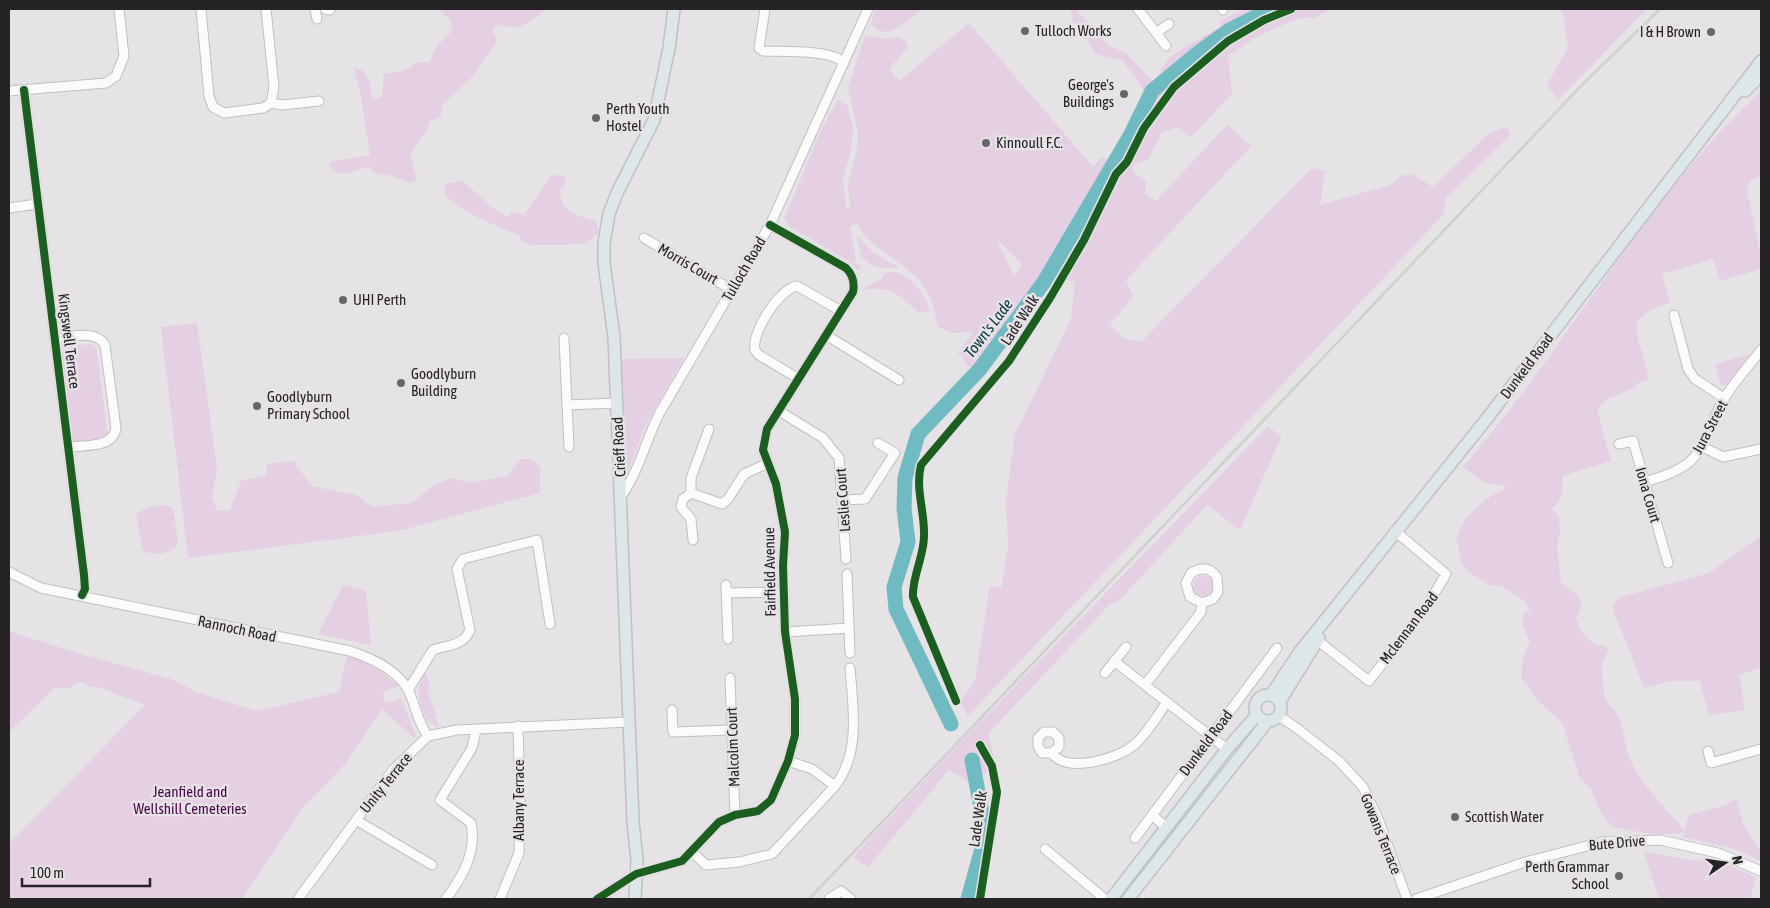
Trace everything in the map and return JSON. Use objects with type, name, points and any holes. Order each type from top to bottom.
[{"type":"main road","name":"Crieff Road","points":[[635,899],[636,874],[622,495],[612,317],[604,263],[605,231],[617,193],[654,120],[674,9]]},
{"type":"main road","name":"Dunkeld Road","points":[[1275,698],[1298,654],[1485,421],[1761,61]]},
{"type":"main road","name":"Dunkeld Road","points":[[1710,126],[1761,75]]},
{"type":"main road","name":"Dunkeld Road","points":[[1275,698],[1317,640],[1341,602]]},
{"type":"main road","points":[[1128,899],[1267,722],[1279,716],[1282,710],[1275,698],[1262,696],[1256,702],[1257,715],[1267,722]]},
{"type":"main road","name":"Dunkeld Road","points":[[1111,899],[1227,749],[1257,715]]},
{"type":"street","points":[[9,92],[106,83],[116,76],[124,56],[119,9]]},
{"type":"street","points":[[201,9],[209,96],[213,107],[224,113],[263,108],[271,103],[282,105],[319,101]]},
{"type":"street","points":[[266,9],[274,87],[271,103]]},
{"type":"street","points":[[315,9],[316,19]]},
{"type":"street","points":[[765,9],[759,48],[763,51],[805,52],[841,59],[844,63]]},
{"type":"street","name":"Tulloch Road","points":[[622,495],[634,478],[646,439],[659,414],[770,225],[868,9]]},
{"type":"street","points":[[1138,9],[1166,46]]},
{"type":"street","points":[[1156,32],[1169,24]]},
{"type":"street","name":"Kingswell Terrace","points":[[24,90],[84,574],[85,589],[82,595]]},
{"type":"street","points":[[9,208],[37,204]]},
{"type":"street","name":"Fairfield Avenue","points":[[597,899],[636,874],[675,864],[692,852],[719,822],[736,815],[758,811],[771,800],[788,761],[795,735],[795,699],[787,657],[783,592],[785,532],[776,484],[763,450],[767,429],[853,292],[854,280],[851,273],[770,225]]},
{"type":"street","name":"Morris Court","points":[[644,238],[732,290]]},
{"type":"street","points":[[799,379],[759,355],[755,350],[755,336],[784,290],[797,286],[841,311]]},
{"type":"street","points":[[1674,315],[1688,369],[1695,379],[1724,398]]},
{"type":"street","name":"Kingswell Terrace","points":[[55,339],[92,335],[101,338],[106,345],[116,429],[114,437],[108,442],[69,447]]},
{"type":"street","points":[[826,335],[899,380]]},
{"type":"street","points":[[564,338],[568,447]]},
{"type":"street","name":"Jura Street","points":[[1644,482],[1667,476],[1686,466],[1702,447],[1724,398],[1761,350]]},
{"type":"street","points":[[567,405],[616,403]]},
{"type":"street","name":"Leslie Court","points":[[779,411],[823,438],[835,450],[842,466],[846,560]]},
{"type":"street","points":[[691,493],[691,478],[709,429]]},
{"type":"street","name":"Iona Court","points":[[1619,444],[1633,441],[1668,563]]},
{"type":"street","points":[[844,500],[865,500],[895,453],[878,442]]},
{"type":"street","points":[[1702,447],[1723,458],[1761,449]]},
{"type":"street","points":[[691,493],[722,504],[728,499],[744,474],[768,463]]},
{"type":"street","points":[[691,493],[683,499],[681,507],[691,518],[693,540]]},
{"type":"street","name":"Mclennan Road","points":[[1317,640],[1369,681],[1427,606],[1446,574],[1395,531]]},
{"type":"street","points":[[408,690],[433,650],[462,642],[470,630],[457,569],[463,560],[537,540],[550,624]]},
{"type":"street","name":"Rannoch Road","points":[[9,572],[41,588],[350,651],[372,658],[394,674],[408,690],[422,728],[428,736]]},
{"type":"street","points":[[847,574],[850,654]]},
{"type":"street","points":[[728,639],[726,589],[783,592]]},
{"type":"street","points":[[1145,685],[1200,612],[1202,603]]},
{"type":"street","points":[[785,632],[849,628]]},
{"type":"street","points":[[1105,673],[1126,647]]},
{"type":"street","name":"Dunkeld Road","points":[[1135,838],[1277,648]]},
{"type":"street","points":[[1114,661],[1227,749]]},
{"type":"street","points":[[692,852],[706,865],[739,862],[772,854],[835,786],[847,768],[852,750],[850,668]]},
{"type":"street","name":"Malcolm Court","points":[[730,678],[736,815]]},
{"type":"street","points":[[1052,754],[1058,761],[1073,764],[1092,762],[1124,751],[1136,744],[1167,702]]},
{"type":"street","points":[[672,710],[673,732],[732,730]]},
{"type":"street","name":"Gowans Terrace","points":[[1279,716],[1339,761],[1363,788],[1379,821],[1407,899]]},
{"type":"street","points":[[428,736],[456,730],[630,722]]},
{"type":"street","name":"Albany Terrace","points":[[500,899],[519,854],[520,845],[518,726]]},
{"type":"street","points":[[446,899],[456,886],[472,854],[474,837],[471,823],[440,800],[468,754],[476,730]]},
{"type":"street","name":"Unity Terrace","points":[[299,899],[393,770],[428,736]]},
{"type":"street","points":[[1708,751],[1711,763],[1761,749]]},
{"type":"street","points":[[788,761],[812,769],[835,786]]},
{"type":"street","points":[[1152,815],[1166,828]]},
{"type":"street","points":[[356,820],[432,864]]},
{"type":"street","name":"Bute Drive","points":[[1416,899],[1522,863],[1602,842],[1660,840],[1718,853],[1761,871]]},
{"type":"street","points":[[1045,849],[1105,899]]},
{"type":"street","points":[[829,899],[841,891],[851,899]]},
{"type":"green space","points":[[440,9],[546,9],[523,25],[512,27],[497,24],[493,28],[493,32],[498,40],[472,77],[443,104],[440,118],[430,121],[427,130],[410,154],[417,180],[410,183],[389,175],[375,173],[369,166],[353,172],[338,174],[330,167],[330,162],[370,155],[360,91],[353,67],[362,70],[369,81],[373,99],[382,97],[384,74],[406,70],[416,62],[429,63],[437,46],[452,31],[451,20]]},
{"type":"green space","points":[[876,9],[922,9],[904,24],[890,31],[883,32],[871,23]]},
{"type":"green space","points":[[1070,9],[1077,9],[1080,15],[1092,25],[1107,45],[1125,52],[1154,82],[1166,62],[1176,53],[1219,28],[1221,20],[1246,9],[1332,9],[1314,18],[1300,18],[1261,34],[1228,56],[1232,94],[1190,138],[1178,127],[1161,133],[1149,159],[1136,163],[1132,171],[1146,181],[1145,194],[1156,201],[1227,125],[1251,146],[1126,280],[1133,296],[1110,325],[1124,338],[1141,342],[1312,168],[1325,171],[1320,205],[1393,184],[1400,176],[1412,174],[1433,187],[1488,134],[1506,127],[1511,134],[1445,199],[1444,214],[968,716],[960,702],[975,681],[990,585],[1001,588],[1008,547],[1006,500],[1015,434],[1071,319],[1075,282],[1045,274],[980,380],[958,353],[973,332],[953,333],[938,327],[934,308],[919,280],[873,243],[857,224],[850,226],[856,259],[854,262],[862,268],[857,270],[850,262],[789,226],[784,219],[821,130],[838,100],[847,105],[853,127],[851,152],[843,177],[846,208],[850,207],[848,184],[857,148],[858,133],[848,88],[866,36],[888,39],[898,37],[907,42],[908,47],[889,69],[899,81],[969,23],[1093,167],[1100,158],[1110,159],[1147,95],[1123,61],[1096,54],[1073,21]],"holes":[[[996,238],[1022,264],[1014,275]]]},
{"type":"green space","points":[[1562,9],[1647,9],[1558,100],[1547,85],[1568,47]]},
{"type":"green space","points":[[1761,91],[1761,176],[1750,181],[1747,191],[1761,257],[1761,269],[1720,281],[1713,259],[1662,274],[1670,303],[1653,309],[1643,316],[1638,324],[1637,332],[1648,380],[1635,384],[1636,387],[1606,400],[1597,409],[1611,461],[1562,476],[1562,494],[1558,502],[1551,509],[1559,517],[1560,534],[1557,545],[1561,583],[1577,595],[1582,606],[1576,617],[1584,635],[1591,642],[1609,648],[1601,668],[1604,694],[1606,700],[1617,713],[1629,758],[1649,790],[1684,830],[1679,834],[1650,834],[1613,827],[1601,813],[1592,790],[1580,778],[1562,722],[1539,702],[1521,678],[1524,654],[1530,642],[1522,624],[1524,613],[1530,610],[1525,601],[1501,586],[1490,585],[1470,573],[1462,563],[1456,538],[1466,518],[1485,500],[1507,487],[1484,482],[1463,467],[1537,373],[1679,179]]},
{"type":"green space","points":[[552,175],[564,176],[566,183],[560,192],[561,199],[567,209],[577,215],[596,221],[599,233],[585,243],[531,245],[523,242],[518,235],[488,222],[457,205],[444,192],[446,184],[463,181],[489,205],[507,217],[513,212],[524,215]]},
{"type":"green space","points":[[857,235],[873,252],[899,268],[879,267],[861,257]]},
{"type":"green space","points":[[896,272],[913,283],[931,311],[918,312],[894,292],[880,289],[863,290],[867,286],[881,280],[885,273]]},
{"type":"green space","points":[[197,323],[217,469],[212,497],[217,511],[230,510],[241,481],[266,475],[267,464],[294,461],[311,486],[356,495],[372,507],[411,503],[436,484],[451,478],[471,483],[507,476],[521,459],[533,460],[540,468],[540,493],[398,531],[188,558],[161,327]]},
{"type":"green space","points":[[91,344],[96,347],[97,352],[108,436],[105,440],[72,443],[60,356],[66,346]]},
{"type":"green space","points":[[1750,354],[1728,384],[1721,386],[1715,364]]},
{"type":"green space","points":[[684,358],[645,426],[625,479],[620,359]]},
{"type":"green space","points":[[1268,426],[1281,437],[1240,530],[1207,505],[1118,602],[1110,604],[988,734],[996,766],[970,783],[949,770],[868,867],[853,857],[955,748]]},
{"type":"green space","points":[[171,506],[174,512],[178,544],[167,552],[157,554],[143,550],[136,515],[148,507]]},
{"type":"green space","points":[[1761,536],[1761,668],[1739,675],[1745,710],[1709,715],[1700,681],[1670,681],[1644,688],[1614,612],[1614,604],[1621,597],[1709,573]]},
{"type":"green space","points":[[1203,576],[1210,579],[1213,586],[1210,593],[1203,596],[1196,593],[1193,586],[1196,579]]},
{"type":"green space","points":[[343,585],[366,591],[371,645],[318,634]]},
{"type":"green space","name":"Jeanfield and Wellshill Cemeteries","points":[[9,631],[80,654],[171,679],[196,692],[257,711],[339,692],[347,656],[362,661],[374,668],[398,686],[383,692],[385,704],[401,698],[416,736],[414,738],[382,709],[345,764],[302,809],[242,899],[9,899],[9,844],[145,705],[98,687],[90,687],[84,682],[77,683],[68,689],[55,687],[9,732]]},
{"type":"green space","points":[[425,671],[430,685],[427,687],[439,728],[427,721],[420,701],[420,685]]},
{"type":"green space","points":[[1736,799],[1743,824],[1761,852],[1761,861],[1732,848],[1682,837],[1689,815],[1723,806]]},
{"type":"green space","points":[[1644,852],[1700,861],[1703,858],[1716,860],[1756,877],[1750,899],[1659,899]]},
{"type":"waterway","name":"Town's Lade","points":[[951,724],[896,609],[894,587],[908,542],[904,508],[905,478],[918,434],[980,369],[1044,282],[1130,136],[1152,91],[1228,31],[1271,9]]},
{"type":"waterway","name":"Town's Lade","points":[[968,899],[986,834],[972,760]]},
{"type":"railway","points":[[809,899],[1581,86],[1660,9]]},
{"type":"cycle path","name":"Lade Walk","points":[[956,701],[913,597],[914,582],[924,536],[919,483],[921,465],[1009,361],[1050,298],[1084,240],[1116,174],[1127,162],[1144,128],[1174,87],[1228,41],[1264,20],[1291,9]]},
{"type":"cycle path","points":[[24,90],[84,575],[85,589],[82,595]]},
{"type":"cycle path","points":[[597,899],[636,874],[682,861],[719,822],[735,815],[758,811],[771,800],[788,761],[795,735],[795,699],[785,632],[783,566],[785,532],[776,484],[763,450],[767,429],[853,292],[854,285],[852,276],[846,268],[770,225]]},
{"type":"cycle path","name":"Lade Walk","points":[[980,745],[992,766],[997,792],[980,899]]},
{"type":"place","name":"Tulloch Works","points":[[1025,31]]},
{"type":"place","name":"I & H Brown","points":[[1711,32]]},
{"type":"place","name":"George's Buildings","points":[[1124,94]]},
{"type":"place","name":"Perth Youth Hostel","points":[[596,118]]},
{"type":"place","name":"Kinnoull F.C.","points":[[986,143]]},
{"type":"place","name":"UHI Perth","points":[[343,300]]},
{"type":"place","name":"Goodlyburn Building","points":[[401,383]]},
{"type":"place","name":"Goodlyburn Primary School","points":[[257,406]]},
{"type":"place","name":"Scottish Water","points":[[1455,817]]},
{"type":"place","name":"Perth Grammar School","points":[[1619,876]]}]
